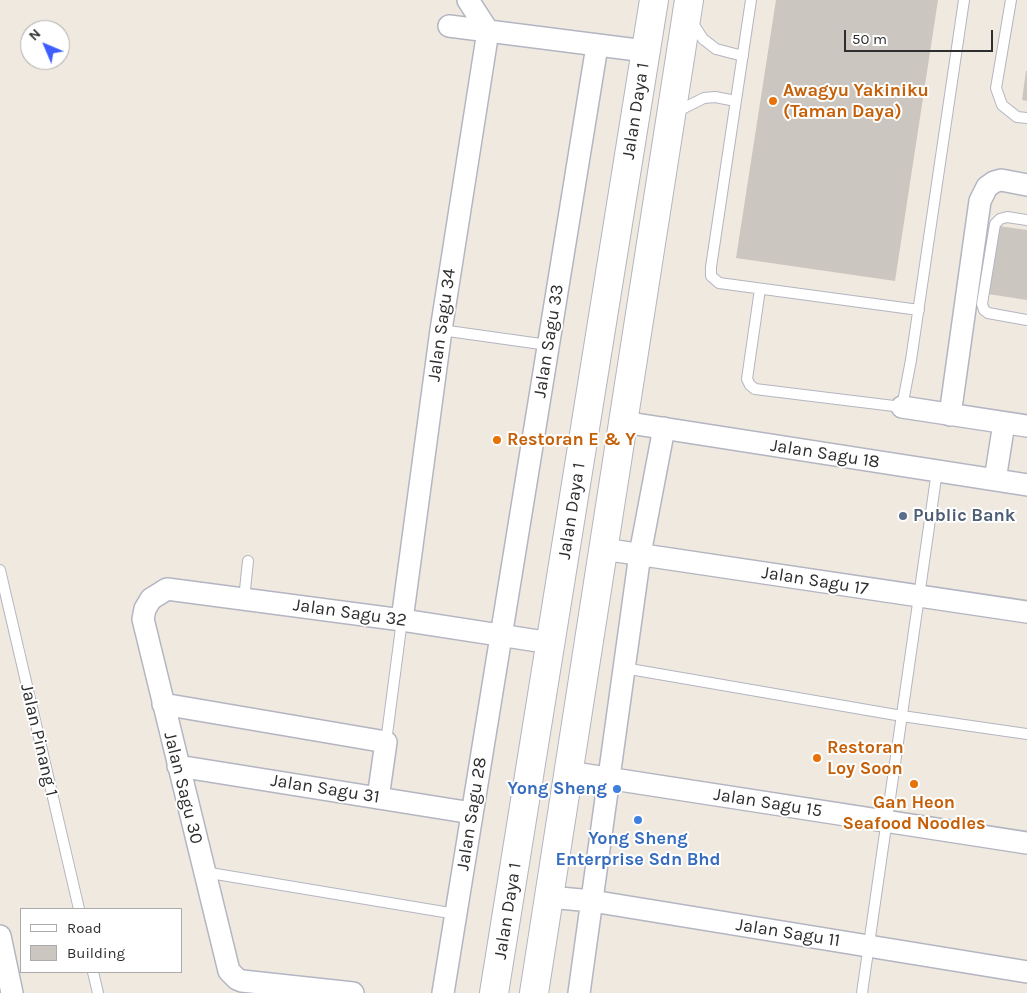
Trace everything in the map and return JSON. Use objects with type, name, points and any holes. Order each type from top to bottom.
[{"type":"main road","name":"Jalan Daya 1","points":[[494,993],[654,0]]},
{"type":"main road","name":"Jalan Daya 1","points":[[534,993],[688,7]]},
{"type":"street","points":[[468,0],[488,31]]},
{"type":"street","points":[[449,26],[645,51]]},
{"type":"street","name":"Jalan Sagu 34","points":[[402,620],[441,330],[488,31]]},
{"type":"street","name":"Jalan Sagu 33","points":[[501,635],[597,46]]},
{"type":"street","points":[[950,415],[980,202],[987,187],[994,182],[1001,180],[1027,184]]},
{"type":"street","points":[[902,407],[1027,426]]},
{"type":"street","name":"Jalan Sagu 18","points":[[623,422],[1027,484]]},
{"type":"street","points":[[995,480],[1004,423]]},
{"type":"street","points":[[579,993],[640,554],[664,428]]},
{"type":"street","name":"Jalan Sagu 17","points":[[603,549],[1027,612]]},
{"type":"street","name":"Jalan Sagu 32","points":[[151,599],[167,589],[402,620],[551,643]]},
{"type":"street","name":"Jalan Sagu 30","points":[[151,599],[145,609],[143,619],[162,704],[227,966],[232,976],[242,981],[345,992]]},
{"type":"street","name":"Jalan Sagu 28","points":[[442,993],[501,635]]},
{"type":"street","points":[[162,704],[386,742],[378,798]]},
{"type":"street","name":"Jalan Sagu 31","points":[[178,766],[472,813]]},
{"type":"street","name":"Jalan Sagu 15","points":[[568,772],[1027,843]]},
{"type":"street","name":"Jalan Sagu 11","points":[[549,897],[592,901],[1027,972]]},
{"type":"street","points":[[0,936],[12,993]]},
{"type":"lane","points":[[751,0],[711,276],[718,283],[919,310]]},
{"type":"lane","points":[[760,288],[747,379],[750,385],[755,389],[902,407],[919,310],[964,0]]},
{"type":"lane","points":[[1011,0],[996,88],[1002,105],[1017,117],[1027,118]]},
{"type":"lane","points":[[688,7],[703,38],[716,49],[743,56]]},
{"type":"lane","points":[[671,115],[704,98],[715,97],[736,101]]},
{"type":"lane","points":[[1027,220],[1007,217],[1000,218],[995,224],[982,304],[984,310],[988,313],[1027,320]]},
{"type":"lane","points":[[441,330],[548,345]]},
{"type":"lane","points":[[862,993],[937,471]]},
{"type":"lane","points":[[244,599],[248,561]]},
{"type":"lane","name":"Jalan Pinang 1","points":[[0,570],[79,908]]},
{"type":"lane","points":[[386,742],[402,620]]},
{"type":"lane","points":[[624,668],[902,716],[1027,734]]},
{"type":"lane","points":[[203,872],[456,914]]},
{"type":"lane","points":[[93,973],[98,993]]},
{"type":"building","points":[[776,0],[938,0],[895,281],[736,258]]},
{"type":"building","points":[[1027,71],[1027,101],[1022,100]]},
{"type":"building","points":[[999,226],[1027,230],[1027,300],[988,294]]},
{"type":"place","name":"Awagyu Yakiniku (Taman Daya)","points":[[773,101]]},
{"type":"place","name":"Restoran E & Y","points":[[497,440]]},
{"type":"place","name":"Public Bank","points":[[903,516]]},
{"type":"place","name":"Restoran Loy Soon","points":[[817,758]]},
{"type":"place","name":"Gan Heon Seafood Noodles","points":[[914,784]]},
{"type":"place","name":"Yong Sheng","points":[[617,789]]},
{"type":"place","name":"Yong Sheng Enterprise Sdn Bhd","points":[[638,820]]}]
